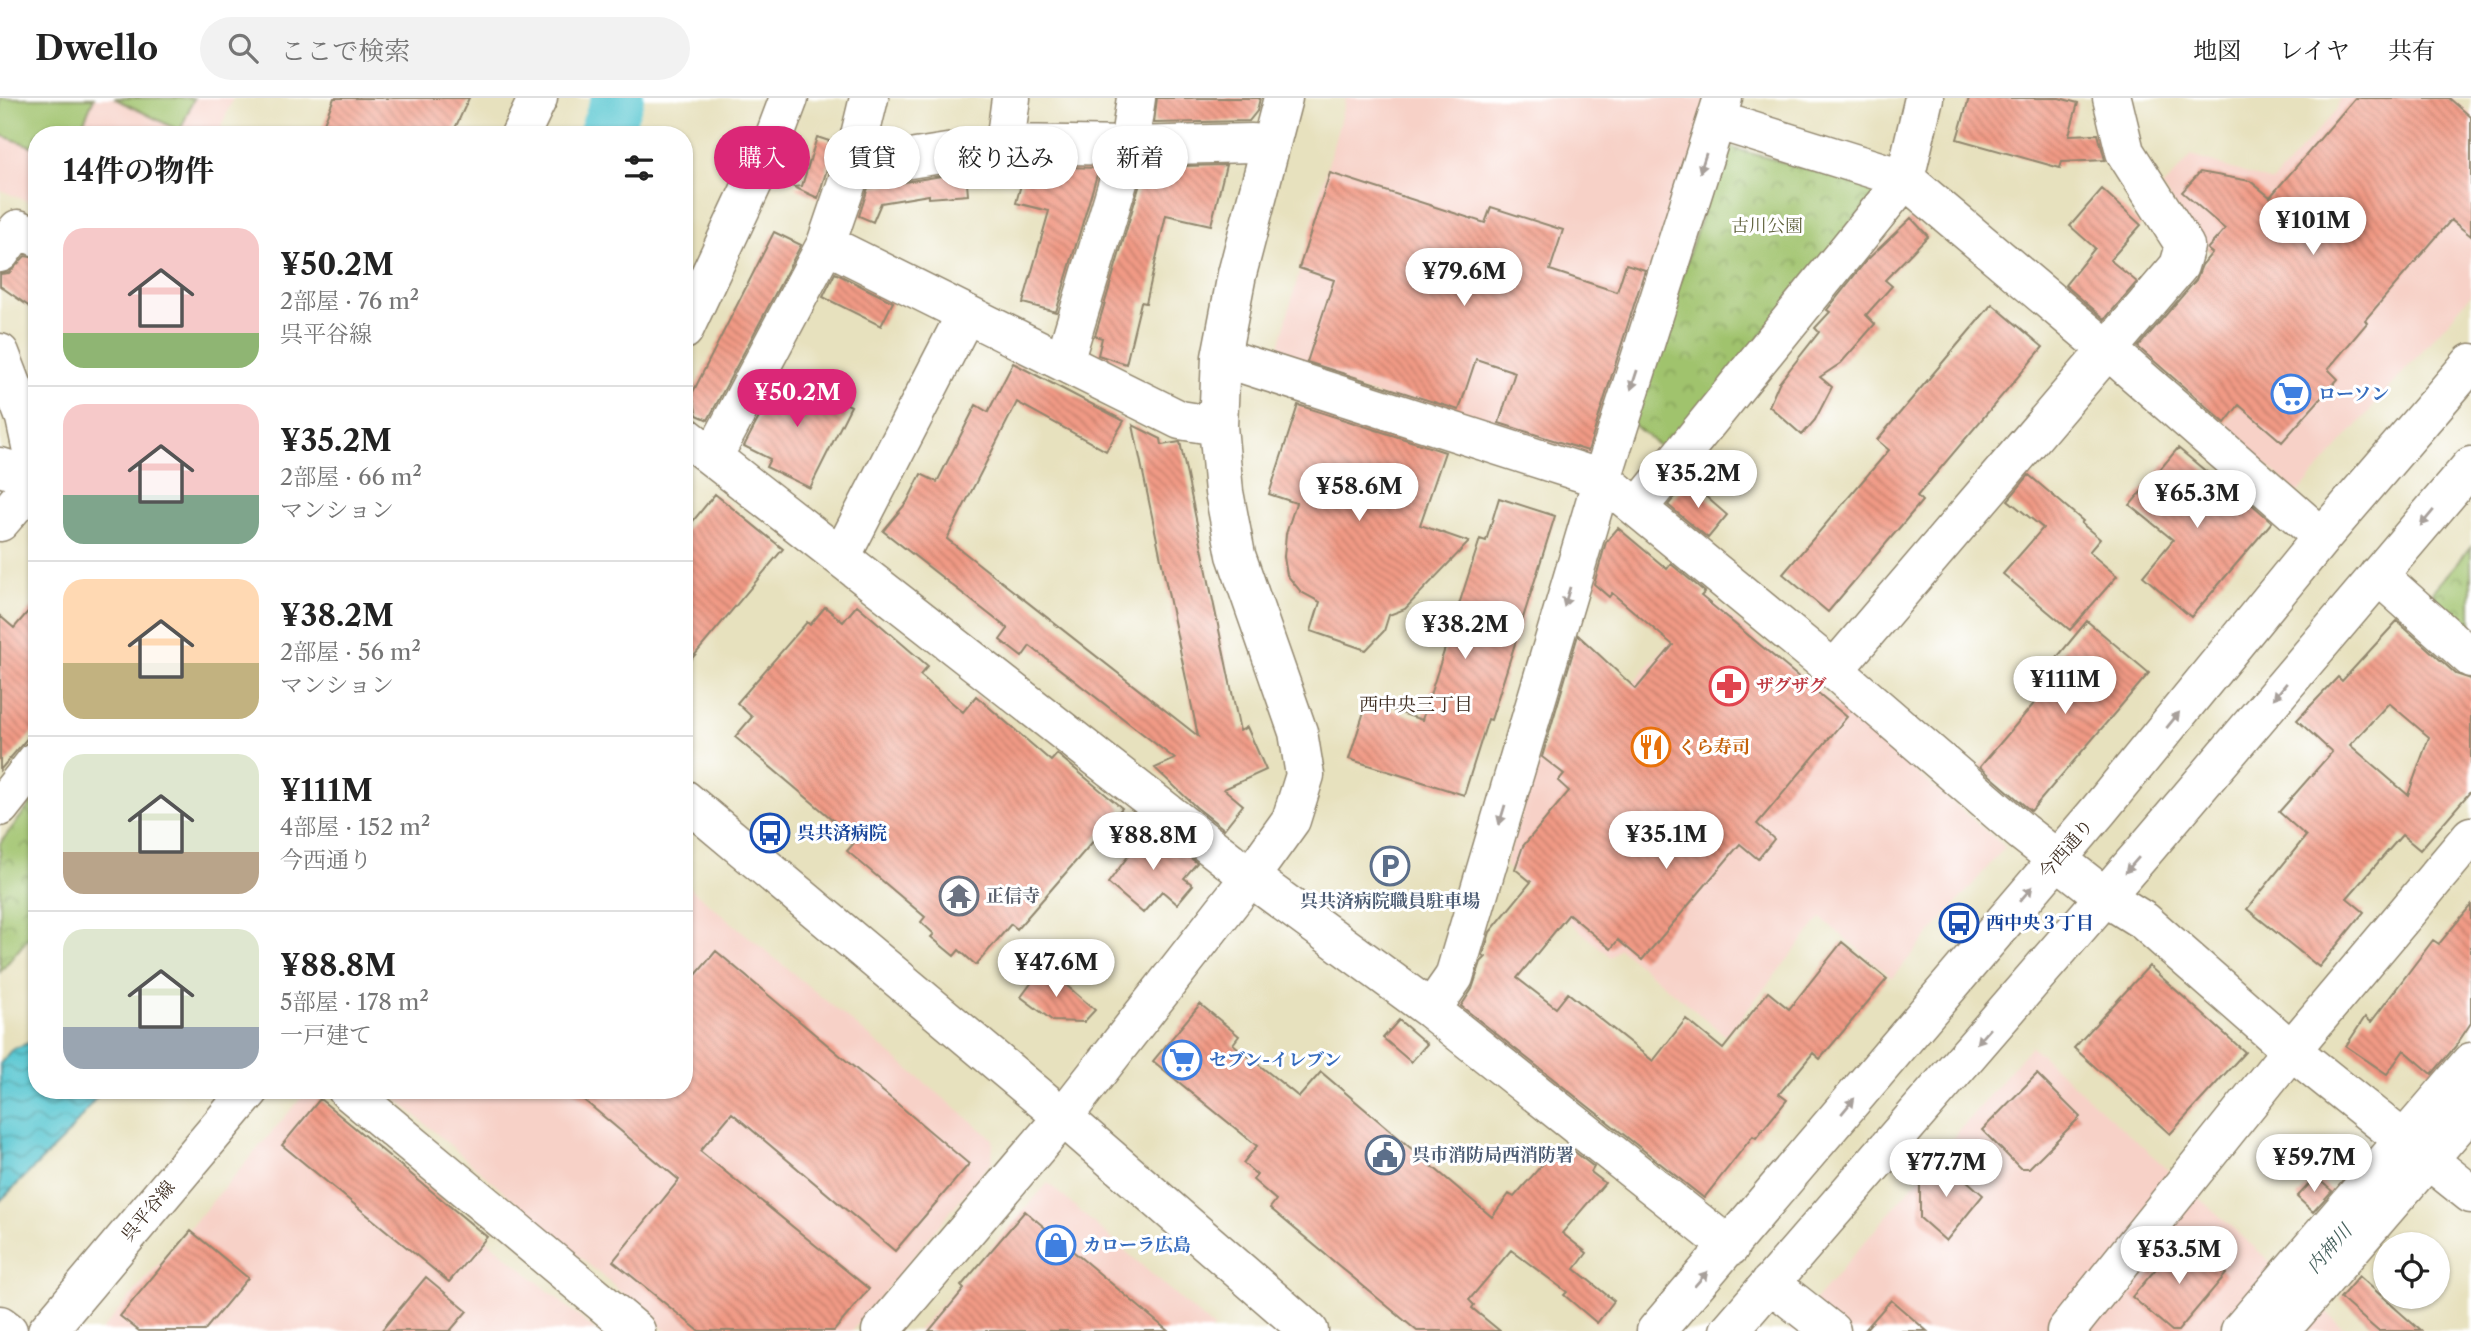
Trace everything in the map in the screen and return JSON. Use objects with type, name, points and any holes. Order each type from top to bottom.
[{"type":"street","points":[[524,126],[538,98]]},
{"type":"street","points":[[693,311],[774,138],[789,98]]},
{"type":"street","points":[[862,126],[869,98]]},
{"type":"street","points":[[1007,126],[1011,98]]},
{"type":"street","points":[[1132,126],[1136,98]]},
{"type":"street","points":[[881,1331],[1063,1117],[1250,877],[1291,820],[1305,775],[1298,732],[1236,555],[1224,492],[1218,426],[1221,357],[1237,274],[1283,98]]},
{"type":"street","points":[[1638,508],[1905,179],[1924,98]]},
{"type":"street","points":[[1834,670],[2179,265],[2185,246],[2125,152],[2112,98]]},
{"type":"street","points":[[1431,1010],[1454,977],[1602,479],[1720,109],[1905,179],[2107,349],[2322,537]]},
{"type":"street","points":[[1188,145],[1252,143],[1270,146]]},
{"type":"street","points":[[845,189],[825,244],[698,446],[1250,877],[1431,1010],[1730,1247]]},
{"type":"street","points":[[1064,362],[1116,189]]},
{"type":"street","points":[[0,253],[18,229],[28,233]]},
{"type":"street","points":[[825,244],[1180,420],[1218,426]]},
{"type":"street","points":[[841,557],[966,314]]},
{"type":"street","points":[[0,353],[28,433]]},
{"type":"street","points":[[1221,357],[1602,479],[1834,670],[2057,859],[2104,897],[2144,921],[2291,1050],[2471,1195]]},
{"type":"street","name":"今西通り","points":[[1656,1331],[2099,810],[2322,537],[2471,363]]},
{"type":"street","points":[[1729,1331],[2471,466]]},
{"type":"street","points":[[0,467],[28,475]]},
{"type":"street","points":[[0,522],[28,488]]},
{"type":"street","points":[[2378,575],[2471,658]]},
{"type":"street","points":[[693,807],[1063,1117],[1309,1331]]},
{"type":"street","points":[[2066,1331],[2291,1050],[2471,836]]},
{"type":"street","points":[[2280,1331],[2416,1150],[2471,1062]]},
{"type":"street","name":"呉平谷線","points":[[47,1331],[242,1099]]},
{"type":"street","points":[[358,1099],[636,1331]]},
{"type":"street","points":[[2240,1331],[2416,1150],[2471,1110]]},
{"type":"street","points":[[1770,1283],[1832,1331]]},
{"type":"street","points":[[0,1325],[8,1331]]},
{"type":"shaded area","points":[[0,98],[233,98],[222,126],[28,126],[28,201],[0,190]]},
{"type":"shaded area","points":[[1346,98],[1711,98],[1593,466],[1275,362]]},
{"type":"shaded area","points":[[2340,98],[2452,98],[2471,114],[2471,295],[2298,493],[2223,427],[2305,330],[2200,240],[2162,188],[2192,156],[2272,182],[2337,109]]},
{"type":"shaded area","points":[[1708,597],[2005,847],[1892,978],[1821,918],[1726,1036],[1619,948],[1611,957],[1505,866],[1539,757],[1557,771]]},
{"type":"shaded area","points":[[693,890],[993,1139],[992,1161],[852,1331],[666,1331],[396,1099],[693,1099]]},
{"type":"shaded area","points":[[2031,1046],[2347,1331],[1789,1331]]},
{"type":"shaded area","points":[[300,1099],[320,1099],[596,1331],[101,1331]]},
{"type":"shaded area","name":"カローラ広島","points":[[1048,1183],[1213,1328],[1211,1331],[917,1331]]},
{"type":"green space","points":[[0,98],[94,98],[82,126],[28,126],[28,145],[0,135]]},
{"type":"green space","points":[[114,98],[194,98],[182,126],[170,126]]},
{"type":"green space","name":"古川公園","points":[[1725,146],[1879,189],[1667,453],[1632,423]]},
{"type":"green space","points":[[2471,547],[2471,645],[2434,614],[2433,591]]},
{"type":"green space","points":[[28,807],[28,939],[0,972],[0,843]]},
{"type":"water","points":[[28,1043],[28,1099],[95,1099],[67,1135],[0,1201],[0,1064],[12,1049]]},
{"type":"building","points":[[334,98],[469,98],[456,126],[323,126]]},
{"type":"building","points":[[1157,98],[1260,98],[1257,111],[1249,121],[1154,123]]},
{"type":"building","points":[[1969,98],[2059,98],[2078,103],[2069,135],[2098,134],[2105,160],[2062,162],[2060,168],[1957,139]]},
{"type":"building","points":[[2355,98],[2449,98],[2471,117],[2471,236],[2451,220],[2365,320],[2367,323],[2328,369],[2338,379],[2282,442],[2239,405],[2225,423],[2138,347],[2196,280],[2202,265],[2212,253],[2207,249],[2225,229],[2182,192],[2200,172],[2250,181],[2270,197]]},
{"type":"building","points":[[817,137],[824,139],[824,179],[818,198],[798,189],[810,189],[810,160]]},
{"type":"building","points":[[1226,165],[1211,225],[1166,215],[1146,303],[1141,302],[1126,364],[1098,355],[1102,338],[1095,336],[1138,189],[1188,189],[1188,166]]},
{"type":"building","points":[[1078,167],[1092,168],[1093,189],[1056,312],[1023,303],[1049,211],[1016,203],[1020,189],[1078,189]]},
{"type":"building","points":[[1330,173],[1485,223],[1491,207],[1563,230],[1550,270],[1617,292],[1626,264],[1645,270],[1588,451],[1499,423],[1515,372],[1476,359],[1459,410],[1307,362],[1334,280],[1299,268]]},
{"type":"building","points":[[934,177],[934,189],[967,189],[968,195],[929,198],[929,195],[881,203],[873,222],[859,216],[868,189],[920,189],[920,180]]},
{"type":"building","points":[[2102,189],[2141,225],[2110,260],[2137,282],[2105,319],[2065,285],[2095,248],[2070,226]]},
{"type":"building","points":[[1911,218],[1928,236],[1885,280],[1892,286],[1866,315],[1875,324],[1841,363],[1820,377],[1832,387],[1815,420],[1802,435],[1769,406],[1779,383],[1819,332],[1815,328],[1830,312],[1827,310],[1865,262]]},
{"type":"building","points":[[774,232],[801,245],[708,420],[697,415],[693,392]]},
{"type":"building","points":[[25,256],[28,256],[28,306],[0,286],[0,274],[9,273]]},
{"type":"building","points":[[835,273],[893,302],[881,326],[823,297]]},
{"type":"building","points":[[1992,304],[2043,347],[1917,496],[1922,501],[1828,612],[1783,574],[1889,450],[1877,440]]},
{"type":"building","points":[[1013,363],[1124,421],[1106,451],[1017,402],[947,539],[1198,736],[1133,425],[1161,439],[1162,445],[1180,442],[1240,731],[1247,727],[1266,770],[1224,789],[1243,805],[1224,829],[1155,768],[1175,759],[1030,646],[1022,657],[1000,640],[1008,629],[883,531],[907,502],[921,474],[937,482],[976,405],[988,412]]},
{"type":"building","points":[[783,372],[851,406],[810,488],[766,467],[770,459],[744,446]]},
{"type":"building","points":[[1298,405],[1445,452],[1420,525],[1469,542],[1405,609],[1389,615],[1384,631],[1366,650],[1311,631],[1320,602],[1301,592],[1287,575],[1284,557],[1286,534],[1296,503],[1269,494]]},
{"type":"building","points":[[2178,448],[2221,484],[2224,480],[2272,522],[2191,617],[2143,576],[2173,540],[2130,505]]},
{"type":"building","points":[[2029,475],[2100,539],[2089,552],[2117,576],[2070,630],[2003,574],[2043,528],[2008,500]]},
{"type":"building","points":[[1688,481],[1727,515],[1708,538],[1668,505]]},
{"type":"building","points":[[715,494],[783,549],[693,657],[693,521]]},
{"type":"building","points":[[1499,498],[1555,516],[1491,720],[1488,719],[1464,795],[1349,759],[1367,702],[1422,720],[1480,539],[1486,541]]},
{"type":"building","points":[[1618,528],[1667,569],[1671,564],[1705,592],[1701,596],[1847,717],[1757,824],[1774,839],[1758,859],[1740,844],[1642,960],[1618,940],[1611,949],[1569,914],[1517,978],[1556,1008],[1568,993],[1653,1061],[1686,1019],[1723,1049],[1768,992],[1789,1009],[1842,942],[1887,979],[1820,1059],[1813,1053],[1779,1094],[1787,1100],[1756,1138],[1753,1136],[1704,1198],[1461,1006],[1472,989],[1481,962],[1486,957],[1483,955],[1490,932],[1531,882],[1515,869],[1523,846],[1569,791],[1558,781],[1564,774],[1542,757],[1578,635],[1636,689],[1673,645],[1612,593],[1609,597],[1594,584],[1606,542]]},
{"type":"building","points":[[857,605],[928,666],[920,675],[963,712],[976,696],[1051,761],[1057,754],[1122,808],[1017,929],[1011,924],[976,965],[959,950],[954,956],[931,937],[934,934],[921,922],[925,917],[847,851],[854,843],[837,828],[839,825],[735,737],[752,717],[737,703],[807,622],[810,625],[825,607],[843,622]]},
{"type":"building","points":[[28,612],[28,737],[0,770],[0,616],[14,628]]},
{"type":"building","points":[[2087,621],[2149,673],[2031,811],[1980,767],[2054,680],[2045,672]]},
{"type":"building","points":[[2397,621],[2456,674],[2471,679],[2471,791],[2420,850],[2402,835],[2347,898],[2364,912],[2319,967],[2247,909],[2306,836],[2279,812],[2332,752],[2297,720],[2338,677],[2342,681]],"holes":[[[2389,703],[2429,737],[2408,795],[2350,745]]]},
{"type":"building","points":[[1150,827],[1197,863],[1184,878],[1193,885],[1177,904],[1162,891],[1143,913],[1108,883]]},
{"type":"building","points":[[2471,905],[2471,1023],[2432,1074],[2404,1050],[2387,1074],[2346,1046],[2365,1017],[2371,1022],[2433,940],[2439,944]]},
{"type":"building","points":[[716,951],[969,1164],[895,1251],[732,1113],[700,1151],[869,1289],[834,1331],[699,1331],[613,1261],[679,1180],[583,1099],[693,1099],[693,978]]},
{"type":"building","points":[[1044,966],[1095,1010],[1084,1022],[1053,1021],[1021,997]]},
{"type":"building","points":[[2149,966],[2245,1052],[2170,1134],[2074,1048]]},
{"type":"building","points":[[1200,1004],[1239,1036],[1233,1044],[1299,1097],[1321,1072],[1492,1217],[1509,1194],[1514,1197],[1559,1145],[1568,1152],[1571,1149],[1594,1167],[1591,1172],[1605,1183],[1562,1233],[1587,1253],[1575,1269],[1614,1301],[1597,1323],[1564,1295],[1567,1292],[1511,1250],[1469,1300],[1474,1305],[1472,1308],[1500,1331],[1417,1331],[1270,1208],[1276,1200],[1253,1180],[1257,1175],[1243,1163],[1257,1146],[1153,1061]]},
{"type":"building","points":[[1399,1020],[1427,1044],[1411,1062],[1383,1038]]},
{"type":"building","points":[[2037,1074],[2080,1117],[2029,1168],[2020,1168],[1982,1130]]},
{"type":"building","points":[[320,1099],[487,1237],[449,1282],[282,1145]]},
{"type":"building","points":[[1940,1157],[1983,1195],[1946,1241],[1920,1218],[1920,1181]]},
{"type":"building","points":[[2316,1177],[2332,1191],[2313,1212],[2297,1197]]},
{"type":"building","name":"カローラ広島","points":[[1025,1211],[1168,1331],[929,1331],[964,1289],[961,1286]]},
{"type":"building","points":[[191,1231],[248,1278],[204,1331],[139,1331],[120,1316]]},
{"type":"building","points":[[2182,1238],[2226,1274],[2178,1331],[2172,1331],[2132,1297]]},
{"type":"building","points":[[2359,1276],[2373,1288],[2373,1309],[2396,1309],[2421,1331],[2378,1331],[2340,1298]]},
{"type":"building","points":[[426,1277],[467,1311],[450,1331],[381,1331]]},
{"type":"building","points":[[1891,1300],[1927,1331],[1864,1331]]},
{"type":"waterway","points":[[607,126],[618,98]]},
{"type":"place","name":"ローソン","points":[[2291,394]]},
{"type":"place","name":"ザグザグ","points":[[1729,686]]},
{"type":"place","name":"くら寿司","points":[[1651,747]]},
{"type":"place","name":"呉共済病院","points":[[770,833]]},
{"type":"place","name":"呉共済病院職員駐車場","points":[[1390,866]]},
{"type":"place","name":"正信寺","points":[[959,896]]},
{"type":"place","name":"西中央３丁目","points":[[1959,923]]},
{"type":"place","name":"セブン-イレブン","points":[[1182,1060]]},
{"type":"place","name":"呉市消防局西消防署","points":[[1385,1155]]},
{"type":"place","name":"カローラ広島","points":[[1056,1245]]},
{"type":"district","name":"西中央三丁目","points":[[1416,704]]},
{"type":"water label","name":"内神川","points":[[2329,1249]]}]
